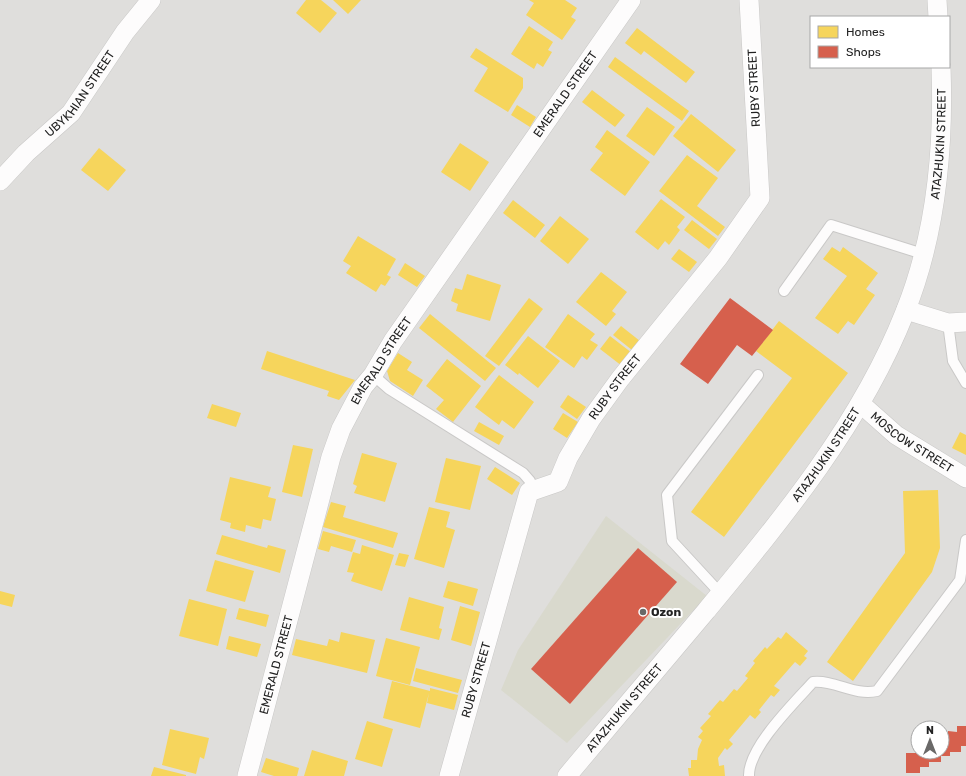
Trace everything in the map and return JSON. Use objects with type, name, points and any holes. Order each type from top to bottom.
[{"type":"street","name":"UBYKHIAN STREET","points":[[0,181],[26,153],[71,113],[121,38],[151,0]]},
{"type":"street","name":"EMERALD STREET","points":[[247,776],[330,457],[341,429],[363,387],[373,375],[401,329],[631,0]]},
{"type":"street","name":"RUBY STREET","points":[[453,772],[486,642],[529,492],[558,482],[568,458],[591,419],[620,379],[718,258],[760,198],[749,0]]},
{"type":"street","points":[[937,0],[938,16]]},
{"type":"street","name":"ATAZHUKIN STREET","points":[[567,776],[780,520],[861,404],[906,310],[923,254],[936,193],[942,94],[941,68]]},
{"type":"street","points":[[906,310],[957,322]]},
{"type":"street","name":"MOSCOW STREET","points":[[861,404],[896,435],[966,478]]},
{"type":"lane","points":[[784,291],[831,225],[923,254]]},
{"type":"lane","points":[[957,322],[953,361],[966,383]]},
{"type":"lane","points":[[373,375],[389,389],[523,473],[530,481],[529,492]]},
{"type":"lane","points":[[720,593],[672,541],[667,495],[758,375]]},
{"type":"lane","points":[[749,776],[749,767],[769,732],[813,682],[822,681],[855,692],[868,693],[877,691],[960,580],[966,540]]},
{"type":"shaded area","points":[[0,0],[966,0],[966,776],[0,776]]},
{"type":"shaded area","points":[[606,516],[707,596],[567,743],[501,690],[518,650]]},
{"type":"building: Homes","points":[[306,0],[321,0],[337,13],[320,33],[296,13]]},
{"type":"building: Homes","points":[[333,0],[361,0],[348,14]]},
{"type":"building: Homes","points":[[529,0],[565,0],[577,8],[571,17],[576,20],[562,40],[526,15],[534,3]]},
{"type":"building: Homes","points":[[529,26],[553,42],[548,50],[552,52],[543,67],[537,63],[534,69],[511,54]]},
{"type":"building: Homes","points":[[637,28],[695,72],[686,83],[644,51],[641,55],[625,43]]},
{"type":"building: Homes","points":[[476,48],[523,78],[523,88],[508,112],[474,91],[488,68],[470,57]]},
{"type":"building: Homes","points":[[615,57],[689,111],[682,121],[608,67]]},
{"type":"building: Homes","points":[[592,90],[625,115],[615,127],[582,102]]},
{"type":"building: Homes","points":[[517,105],[536,117],[530,127],[511,115]]},
{"type":"building: Homes","points":[[647,107],[675,127],[654,156],[626,136]]},
{"type":"building: Homes","points":[[691,114],[736,150],[718,172],[673,136]]},
{"type":"building: Homes","points":[[607,130],[650,162],[625,196],[590,170],[603,153],[595,147]]},
{"type":"building: Homes","points":[[460,143],[489,162],[470,191],[441,172]]},
{"type":"building: Homes","points":[[99,148],[126,170],[108,191],[81,170]]},
{"type":"building: Homes","points":[[687,155],[718,178],[697,206],[725,227],[718,236],[659,191]]},
{"type":"building: Homes","points":[[661,199],[685,217],[677,227],[680,230],[669,245],[665,241],[658,250],[635,232]]},
{"type":"building: Homes","points":[[513,200],[545,225],[535,238],[503,213]]},
{"type":"building: Homes","points":[[560,216],[589,239],[568,264],[540,241]]},
{"type":"building: Homes","points":[[692,220],[717,239],[709,249],[684,230]]},
{"type":"building: Homes","points":[[358,236],[396,259],[387,275],[391,277],[385,286],[381,284],[376,292],[346,273],[351,266],[343,261]]},
{"type":"building: Homes","points":[[832,247],[840,252],[843,247],[878,273],[866,289],[875,295],[854,325],[848,321],[838,334],[815,318],[847,276],[823,259]]},
{"type":"building: Homes","points":[[679,249],[697,262],[689,272],[671,259]]},
{"type":"building: Homes","points":[[405,263],[425,276],[417,287],[398,275]]},
{"type":"building: Homes","points":[[601,272],[627,292],[612,311],[616,314],[606,326],[576,302]]},
{"type":"building: Homes","points":[[467,274],[501,285],[490,321],[456,311],[458,304],[451,301],[455,288],[462,290]]},
{"type":"building: Homes","points":[[529,298],[543,309],[499,366],[485,356]]},
{"type":"building: Homes","points":[[430,314],[496,368],[485,381],[419,328]]},
{"type":"building: Homes","points":[[568,314],[595,334],[590,340],[598,345],[587,360],[582,356],[574,368],[545,347]]},
{"type":"building: Homes","points":[[779,321],[848,373],[724,537],[691,512],[792,378],[756,351]]},
{"type":"building: Homes","points":[[621,326],[640,341],[632,350],[613,335]]},
{"type":"building: Homes","points":[[528,336],[560,361],[538,388],[519,373],[518,375],[505,365]]},
{"type":"building: Homes","points":[[610,336],[632,353],[622,366],[600,349]]},
{"type":"building: Homes","points":[[267,351],[355,380],[339,400],[327,396],[329,391],[261,369]]},
{"type":"building: Homes","points":[[398,353],[412,362],[407,370],[423,380],[413,396],[390,381],[387,371]]},
{"type":"building: Homes","points":[[447,359],[481,386],[453,422],[436,409],[444,400],[426,386]]},
{"type":"building: Homes","points":[[499,375],[534,402],[514,429],[502,420],[499,425],[475,407]]},
{"type":"building: Homes","points":[[568,395],[586,407],[577,419],[560,407]]},
{"type":"building: Homes","points":[[212,404],[241,413],[236,427],[207,418]]},
{"type":"building: Homes","points":[[563,413],[578,422],[567,438],[553,429]]},
{"type":"building: Homes","points":[[479,422],[504,436],[499,445],[474,431]]},
{"type":"building: Homes","points":[[960,432],[966,435],[966,455],[952,448]]},
{"type":"building: Homes","points":[[293,445],[313,449],[302,497],[282,492]]},
{"type":"building: Homes","points":[[362,453],[397,463],[385,502],[354,493],[357,486],[353,484]]},
{"type":"building: Homes","points":[[446,458],[481,466],[470,510],[435,502]]},
{"type":"building: Homes","points":[[495,467],[520,483],[512,495],[487,479]]},
{"type":"building: Homes","points":[[230,477],[271,487],[268,497],[276,499],[271,521],[263,519],[261,529],[246,525],[245,532],[230,528],[231,523],[220,520]]},
{"type":"building: Homes","points":[[938,490],[940,548],[932,572],[853,681],[827,662],[905,553],[903,491]]},
{"type":"building: Homes","points":[[331,502],[346,506],[343,517],[398,533],[393,548],[323,527]]},
{"type":"building: Homes","points":[[429,507],[450,512],[446,527],[455,530],[444,568],[414,559]]},
{"type":"building: Homes","points":[[323,531],[356,540],[352,552],[331,546],[329,552],[318,549]]},
{"type":"building: Homes","points":[[222,535],[267,548],[268,545],[286,550],[280,573],[216,554]]},
{"type":"building: Homes","points":[[362,545],[394,555],[382,591],[351,581],[354,573],[347,572],[353,552],[360,554]]},
{"type":"building: Homes","points":[[399,553],[409,555],[405,567],[395,565]]},
{"type":"building: Homes","points":[[215,560],[254,571],[245,602],[206,591]]},
{"type":"building: Homes","points":[[448,581],[478,589],[473,606],[443,597]]},
{"type":"building: Homes","points":[[0,591],[15,595],[12,607],[0,604]]},
{"type":"building: Homes","points":[[409,597],[444,607],[439,628],[442,629],[439,640],[400,630]]},
{"type":"building: Homes","points":[[189,599],[227,609],[218,646],[179,636]]},
{"type":"building: Homes","points":[[460,606],[480,612],[471,646],[451,640]]},
{"type":"building: Homes","points":[[239,608],[269,615],[266,627],[236,619]]},
{"type":"building: Homes","points":[[341,632],[375,640],[367,673],[292,655],[296,639],[327,646],[329,639],[339,642]]},
{"type":"building: Homes","points":[[786,632],[808,651],[804,656],[807,658],[800,666],[795,662],[774,686],[780,690],[774,697],[771,695],[759,710],[761,712],[755,719],[750,715],[729,740],[733,744],[727,750],[725,748],[718,758],[719,766],[724,765],[725,776],[689,776],[688,768],[691,768],[691,760],[697,760],[698,749],[702,740],[698,737],[703,731],[700,728],[711,716],[708,714],[720,700],[723,702],[734,689],[737,691],[748,678],[745,676],[755,663],[753,661],[765,647],[767,649],[778,637],[781,639]]},
{"type":"building: Homes","points":[[229,636],[261,644],[257,657],[226,649]]},
{"type":"building: Homes","points":[[386,638],[420,647],[410,685],[376,676]]},
{"type":"building: Homes","points":[[416,668],[462,680],[458,693],[413,681]]},
{"type":"building: Homes","points":[[392,681],[430,691],[430,688],[458,695],[454,710],[427,703],[429,693],[420,728],[383,718]]},
{"type":"building: Homes","points":[[367,721],[393,729],[382,767],[355,759]]},
{"type":"building: Homes","points":[[170,729],[209,738],[204,759],[200,757],[196,774],[162,765]]},
{"type":"building: Homes","points":[[312,750],[348,761],[344,776],[304,776]]},
{"type":"building: Homes","points":[[266,758],[299,768],[297,776],[274,776],[261,772]]},
{"type":"building: Homes","points":[[154,767],[186,775],[186,776],[151,776]]},
{"type":"building: Shops","points":[[730,298],[773,330],[752,356],[737,345],[708,384],[680,364]]},
{"type":"building: Shops","points":[[638,548],[677,582],[570,704],[531,669]]},
{"type":"building: Shops","points":[[957,726],[966,726],[966,746],[961,746],[961,752],[950,752],[950,731],[957,732]]},
{"type":"building: Shops","points":[[906,753],[910,753],[910,760],[941,760],[941,762],[929,762],[929,767],[920,767],[920,773],[906,773]]},
{"type":"place","name":"Ozon","points":[[643,612]]}]
